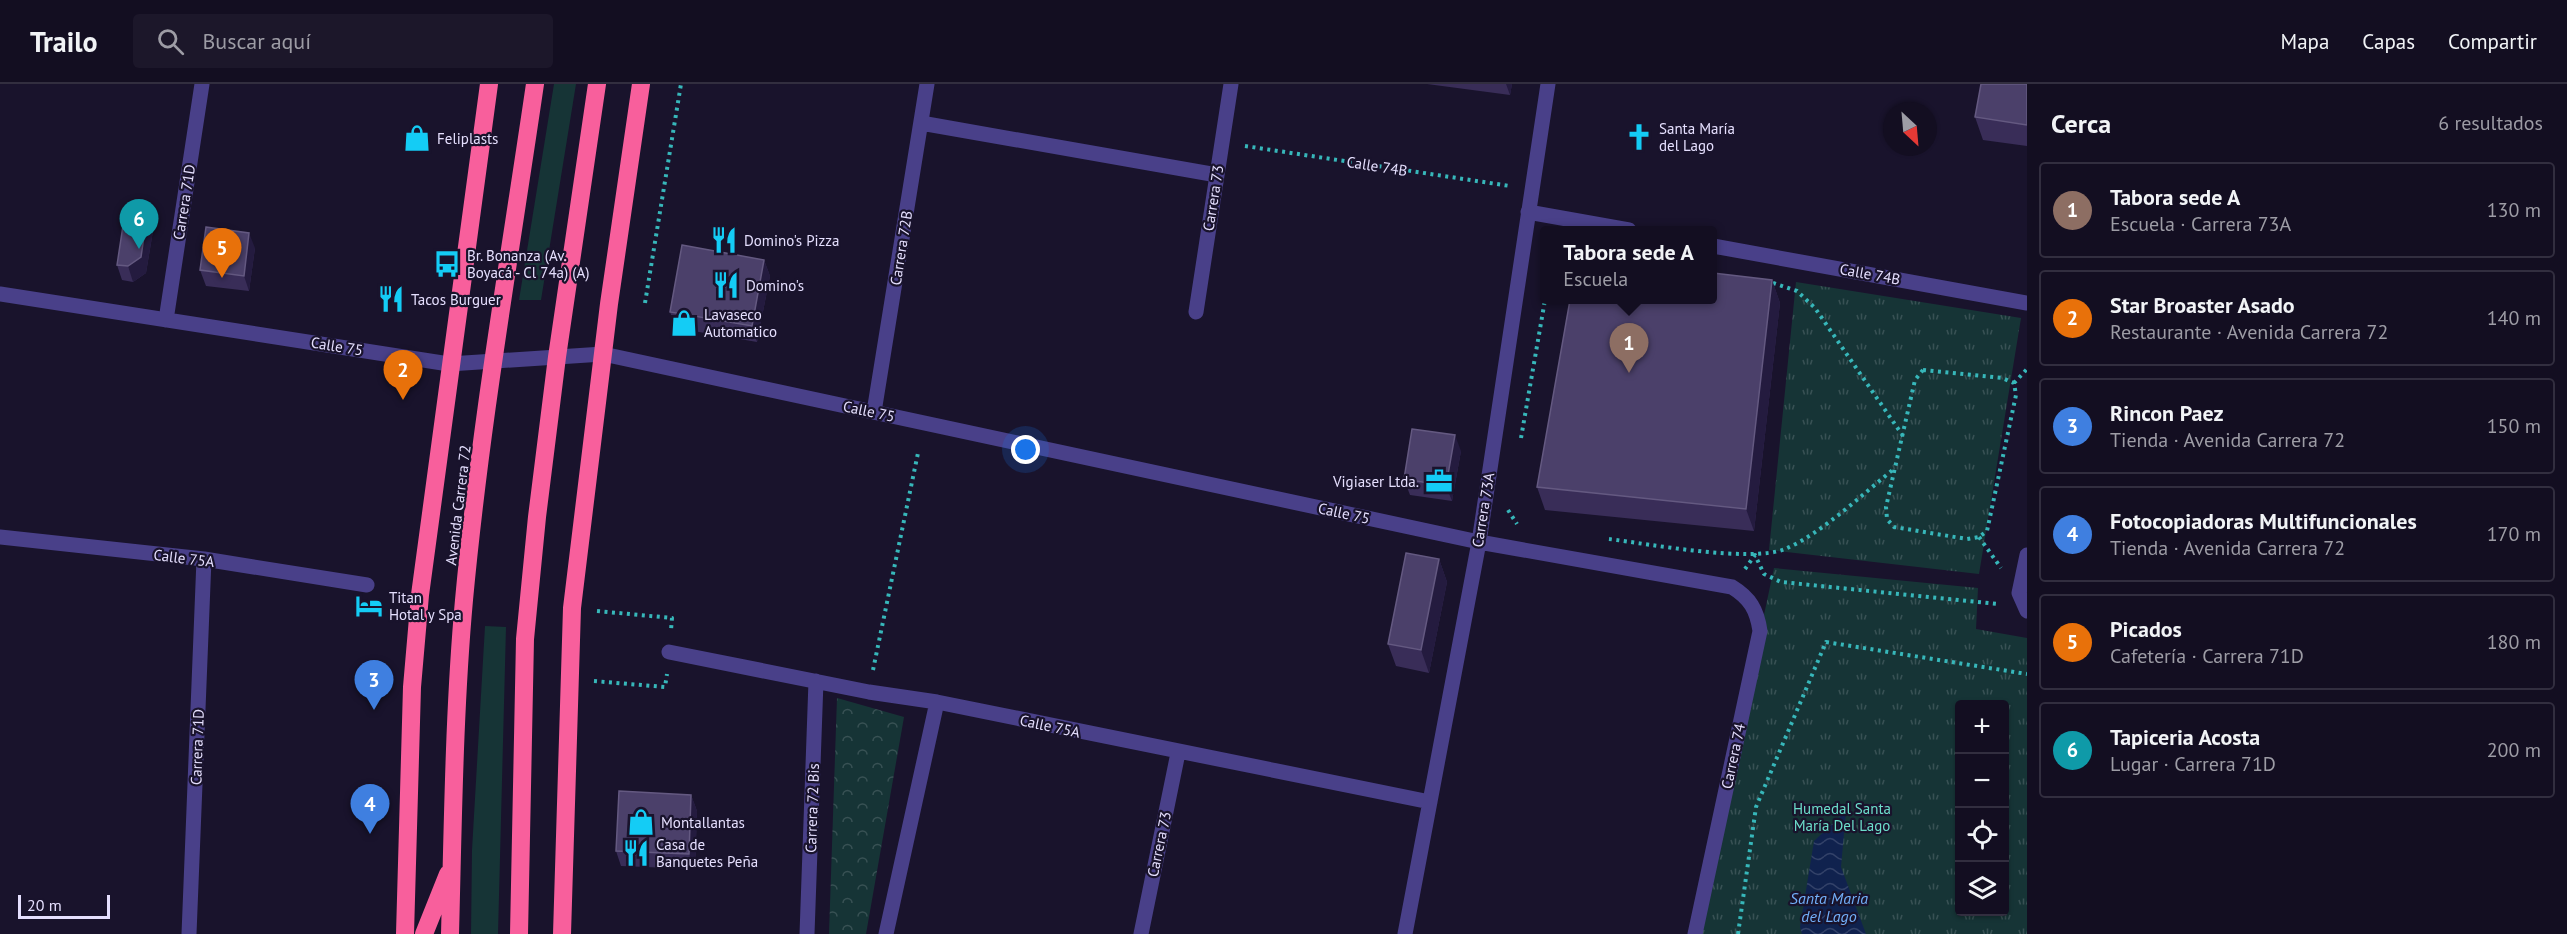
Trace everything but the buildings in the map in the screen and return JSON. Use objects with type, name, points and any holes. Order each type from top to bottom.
[{"type":"highway","name":"Avenida Carrera 72","points":[[405,934],[412,687],[420,595],[449,364],[489,84]]},
{"type":"highway","name":"Avenida Carrera 72","points":[[450,934],[457,696],[465,597],[494,361],[535,84]]},
{"type":"highway","points":[[519,934],[525,639],[537,517],[557,357],[597,84]]},
{"type":"highway","points":[[562,934],[572,608],[603,354],[641,84]]},
{"type":"highway","points":[[424,934],[452,864]]},
{"type":"street","name":"Carrera 71D","points":[[166,320],[202,84]]},
{"type":"street","name":"Carrera 72B","points":[[874,412],[927,84]]},
{"type":"street","name":"Carrera 73","points":[[1196,312],[1231,84]]},
{"type":"street","name":"Carrera 73A","points":[[1405,934],[1479,542],[1548,84]]},
{"type":"street","points":[[921,123],[1217,175]]},
{"type":"street","points":[[1528,212],[1602,226]]},
{"type":"street","name":"Calle 74B","points":[[1717,247],[2027,303]]},
{"type":"street","name":"Calle 75","points":[[0,294],[449,364],[603,354],[1479,542],[1732,587]]},
{"type":"street","name":"Calle 75A","points":[[0,537],[204,560],[367,585]]},
{"type":"street","points":[[2023,604],[2027,555]]},
{"type":"street","name":"Carrera 71D","points":[[189,934],[204,560]]},
{"type":"street","name":"Carrera 74","points":[[1695,934],[1760,631],[1758,616],[1751,603],[1732,587]]},
{"type":"street","name":"Calle 75A","points":[[669,652],[869,692],[937,702],[1178,753],[1430,802]]},
{"type":"street","name":"Carrera 72 Bis","points":[[807,934],[816,681]]},
{"type":"street","points":[[886,934],[937,702]]},
{"type":"street","name":"Carrera 73","points":[[1141,934],[1178,753]]},
{"type":"path","points":[[645,303],[681,84]]},
{"type":"path","name":"Calle 74B","points":[[1222,142],[1532,189]]},
{"type":"path","points":[[1772,282],[1797,291],[1815,308],[1903,437]]},
{"type":"path","points":[[1521,440],[1544,304]]},
{"type":"path","points":[[2014,383],[2027,369]]},
{"type":"path","points":[[1923,370],[2002,378],[2014,383],[2016,395],[1987,531],[1979,537],[1967,539],[1894,527],[1887,519],[1886,507],[1915,380],[1923,370]]},
{"type":"path","points":[[869,692],[918,453]]},
{"type":"path","points":[[1605,539],[1755,555],[1783,550],[1805,539],[1895,468]]},
{"type":"path","points":[[1510,498],[1508,510],[1513,520],[1524,530]]},
{"type":"path","points":[[1755,555],[1764,574],[1781,582],[2023,604]]},
{"type":"path","points":[[569,678],[665,687],[672,618],[572,608]]},
{"type":"path","points":[[1738,934],[1756,807],[1826,642],[2027,674]]},
{"type":"green space","points":[[554,84],[576,84],[541,300],[519,300]]},
{"type":"green space","points":[[1796,282],[2021,318],[1979,574],[1769,550]]},
{"type":"green space","name":"Humedal Santa María Del Lago","points":[[1774,568],[1978,588],[1976,629],[2027,638],[2027,934],[1696,934]]},
{"type":"green space","points":[[485,626],[506,627],[498,934],[471,934],[472,850]]},
{"type":"green space","points":[[837,698],[904,717],[866,934],[829,934]]},
{"type":"water","name":"Santa Maria del Lago","points":[[1846,811],[1841,867],[1866,934],[1802,934],[1800,927],[1814,841]]},
{"type":"place","name":"Santa María del Lago","points":[[1639,137]]},
{"type":"place","name":"Feliplasts","points":[[417,138]]},
{"type":"place","name":"Domino's Pizza","points":[[724,240]]},
{"type":"place","name":"Tapiceria Acosta","points":[[139,249]]},
{"type":"place","name":"Br. Bonanza (Av. Boyacá - Cl 74a) (A)","points":[[447,264]]},
{"type":"place","name":"Picados","points":[[222,278]]},
{"type":"place","name":"Domino's","points":[[726,285]]},
{"type":"place","name":"Tacos Burguer","points":[[391,299]]},
{"type":"place","name":"Lavaseco Automatico","points":[[684,323]]},
{"type":"place","name":"Tabora sede A","points":[[1629,373]]},
{"type":"place","name":"Star Broaster Asado","points":[[403,400]]},
{"type":"place","name":"Vigiaser Ltda.","points":[[1439,481]]},
{"type":"place","name":"Titan Hotal y Spa","points":[[369,606]]},
{"type":"place","name":"Rincon Paez","points":[[374,710]]},
{"type":"place","name":"Montallantas","points":[[641,822]]},
{"type":"place","name":"Fotocopiadoras Multifuncionales","points":[[370,834]]},
{"type":"place","name":"Casa de Banquetes Peña","points":[[636,853]]}]
